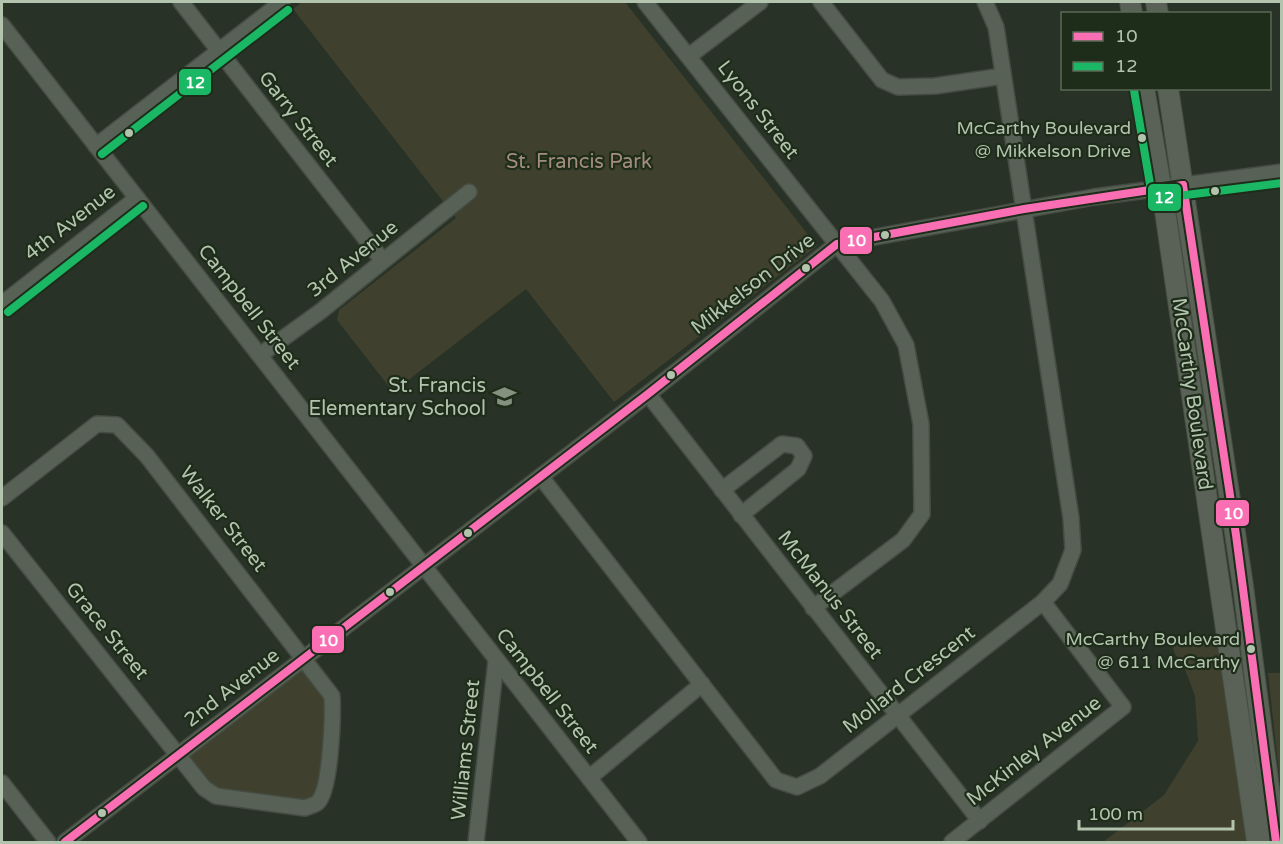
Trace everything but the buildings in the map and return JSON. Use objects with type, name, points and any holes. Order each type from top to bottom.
[{"type":"main road","name":"McCarthy Boulevard","points":[[1144,90],[1161,188],[1257,843]]},
{"type":"main road","name":"McCarthy Boulevard","points":[[1167,90],[1243,586],[1276,843]]},
{"type":"street","name":"Garry Street","points":[[181,2],[383,261]]},
{"type":"street","points":[[96,146],[282,2]]},
{"type":"street","name":"Lyons Street","points":[[645,2],[882,301],[906,345],[921,424],[922,514],[903,540],[813,608]]},
{"type":"street","points":[[689,56],[760,2]]},
{"type":"street","points":[[821,2],[882,80],[898,87],[934,86],[1003,76]]},
{"type":"street","name":"Mollard Crescent","points":[[542,477],[776,780],[797,787],[820,776],[898,716],[1043,602],[1060,584],[1072,550],[1071,518],[996,27],[985,2]]},
{"type":"street","name":"Campbell Street","points":[[2,25],[425,565],[496,661],[639,843]]},
{"type":"street","name":"Mikkelson Drive","points":[[425,565],[542,477],[837,244],[1024,209],[1281,172]]},
{"type":"street","name":"3rd Avenue","points":[[260,355],[321,311],[469,192]]},
{"type":"street","name":"4th Avenue","points":[[2,304],[137,198]]},
{"type":"street","name":"McManus Street","points":[[648,394],[980,821]]},
{"type":"street","name":"Walker Street","points":[[2,498],[97,424],[117,425],[147,456],[332,696],[334,717],[326,786],[318,802],[305,808],[216,796],[204,788],[180,755]]},
{"type":"street","points":[[722,490],[782,444],[797,446],[804,456],[798,470],[741,515]]},
{"type":"street","name":"Grace Street","points":[[2,533],[180,755]]},
{"type":"street","name":"2nd Avenue","points":[[65,843],[425,565]]},
{"type":"street","name":"McKinley Avenue","points":[[952,843],[1123,707],[1043,602]]},
{"type":"street","name":"Williams Street","points":[[476,843],[496,661]]},
{"type":"street","points":[[589,778],[702,684]]},
{"type":"street","points":[[2,783],[48,843]]},
{"type":"green space","name":"St. Francis Park","points":[[302,2],[625,2],[817,246],[614,402],[526,289],[393,392],[337,320],[339,310],[456,218],[293,9]]},
{"type":"green space","points":[[1222,636],[1252,842],[1103,842],[1164,795],[1198,741],[1195,696],[1183,664],[1175,654],[1171,642]]},
{"type":"green space","points":[[304,659],[332,696],[326,786],[305,808],[216,796],[180,755]]},
{"type":"green space","points":[[1268,673],[1281,673],[1281,792]]},
{"type":"transit line","name":"12","points":[[102,154],[288,10]]},
{"type":"transit line","name":"12","points":[[1134,90],[1151,190],[1156,197],[1282,183]]},
{"type":"transit line","name":"10","points":[[1183,185],[1236,535],[1276,842]]},
{"type":"transit line","name":"10","points":[[65,842],[648,394],[837,244],[1024,209],[1183,185]]},
{"type":"transit line","name":"12","points":[[8,312],[143,206]]},
{"type":"place","name":"McCarthy Boulevard @ Mikkelson Drive","points":[[1142,138]]},
{"type":"place","name":"St. Francis Elementary School","points":[[504,397]]},
{"type":"place","name":"McCarthy Boulevard @ 611 McCarthy","points":[[1251,649]]}]
